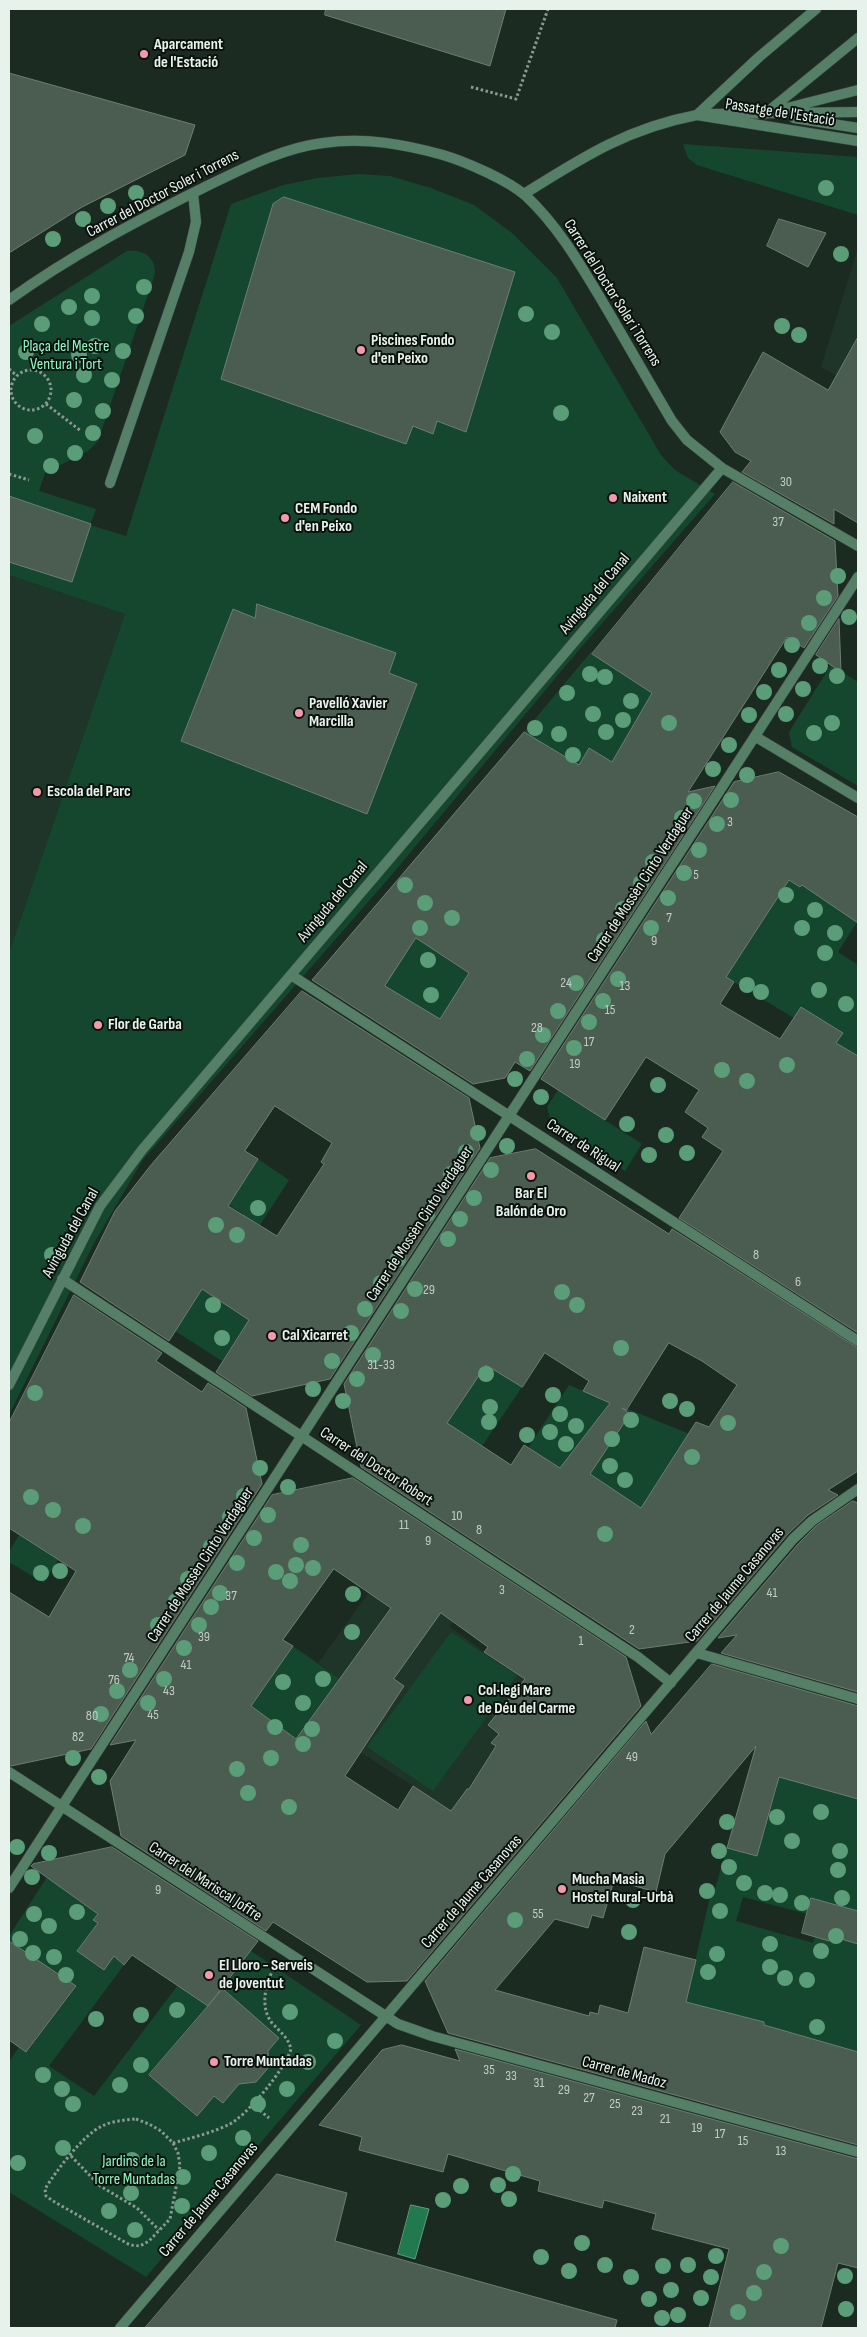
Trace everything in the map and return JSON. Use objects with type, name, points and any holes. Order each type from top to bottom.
[{"type":"street","name":"Passatge de l'Estació","points":[[697,114],[759,56],[816,9]]},
{"type":"street","points":[[765,114],[858,38]]},
{"type":"street","points":[[765,114],[858,90]]},
{"type":"street","points":[[697,114],[858,112]]},
{"type":"street","name":"Passatge de l'Estació","points":[[524,194],[590,152],[628,134],[697,114],[858,141]]},
{"type":"street","points":[[765,114],[858,128]]},
{"type":"street","name":"Carrer del Doctor Soler i Torrens","points":[[9,300],[125,228],[193,192],[250,165],[301,148],[342,141],[388,142],[451,158],[483,171],[524,194],[546,217],[570,248],[672,421],[687,440],[722,468],[858,546]]},
{"type":"street","points":[[110,483],[189,252],[196,222],[193,192]]},
{"type":"street","name":"Avinguda del Canal","points":[[9,1385],[100,1206],[142,1150],[722,468]]},
{"type":"street","name":"Carrer de Mossèn Cinto Verdaguer","points":[[9,1888],[858,577]]},
{"type":"street","points":[[756,737],[858,798]]},
{"type":"street","name":"Carrer de Rigual","points":[[291,975],[858,1341]]},
{"type":"street","name":"Carrer del Doctor Robert","points":[[62,1280],[638,1657],[671,1683]]},
{"type":"street","name":"Carrer de Jaume Casanovas","points":[[120,2328],[697,1654],[793,1539],[812,1521],[858,1489]]},
{"type":"street","points":[[697,1654],[858,1699]]},
{"type":"street","name":"Carrer del Mariscal Joffre","points":[[9,1772],[385,2017]]},
{"type":"street","name":"Carrer de Madoz","points":[[385,2017],[398,2024],[432,2036],[858,2152]]},
{"type":"path","points":[[471,87],[516,99],[548,9]]},
{"type":"path","points":[[9,369],[16,376]]},
{"type":"path","points":[[34,370],[43,374],[50,383],[51,394],[46,404],[37,410],[26,410],[16,405],[11,395],[11,384],[16,376],[25,371],[34,370]]},
{"type":"path","points":[[46,404],[81,431]]},
{"type":"path","points":[[9,474],[30,480]]},
{"type":"path","points":[[173,2143],[229,2125],[242,2117],[282,2069],[291,2049],[289,2041],[268,2016],[265,2000],[266,1984],[276,1965]]},
{"type":"path","points":[[252,2104],[276,2124]]},
{"type":"path","points":[[136,2119],[161,2131],[173,2143],[178,2153],[180,2166],[170,2219],[149,2241],[140,2246],[130,2244],[46,2196],[45,2189],[71,2156],[90,2134],[102,2126],[120,2120],[136,2119]]},
{"type":"path","points":[[71,2156],[100,2186],[137,2208],[160,2230]]},
{"type":"shaded area","points":[[858,248],[858,388],[821,367]]},
{"type":"shaded area","name":"Escola del Parc","points":[[9,575],[125,614],[9,953]]},
{"type":"shaded area","name":"Col·legi Mare de Déu del Carme","points":[[372,1588],[460,1612],[450,1627],[484,1652],[488,1647],[628,1711],[510,1849],[360,1752],[363,1748],[340,1679],[318,1663]]},
{"type":"shaded area","points":[[411,2205],[429,2209],[415,2259],[398,2254]]},
{"type":"green space","points":[[683,144],[858,157],[858,215],[697,165],[688,158]]},
{"type":"green space","name":"Plaça del Mestre Ventura i Tort","points":[[358,174],[390,176],[431,188],[474,205],[512,233],[557,278],[661,455],[675,470],[715,494],[578,651],[389,878],[142,1161],[93,1245],[9,1415],[9,953],[125,614],[9,575],[9,326],[127,251],[138,251],[151,259],[155,268],[155,274],[98,441],[88,451],[45,473],[39,491],[96,509],[90,525],[126,536],[231,204],[283,185],[318,178]]},
{"type":"green space","points":[[591,652],[684,714],[612,762],[589,748],[579,765],[524,732]]},
{"type":"green space","points":[[831,665],[858,682],[858,786],[792,747],[789,732]]},
{"type":"green space","points":[[815,866],[857,922],[838,952],[858,965],[858,1056],[836,1043],[843,1033],[802,1007],[794,1018],[716,971],[751,939],[789,880],[800,887]]},
{"type":"green space","points":[[406,870],[429,886],[443,937],[435,951],[475,978],[440,1020],[385,986],[402,899],[389,890]]},
{"type":"green space","points":[[558,1090],[642,1144],[625,1171],[551,1123],[547,1107]]},
{"type":"green space","points":[[258,1159],[289,1180],[251,1239],[225,1243],[243,1214],[221,1200],[239,1189]]},
{"type":"green space","points":[[205,1284],[227,1299],[224,1304],[249,1320],[222,1361],[175,1331]]},
{"type":"green space","points":[[478,1360],[522,1387],[478,1452],[443,1429],[464,1398]]},
{"type":"green space","points":[[569,1385],[610,1402],[600,1415],[612,1424],[623,1407],[724,1448],[643,1509],[590,1474],[590,1429],[561,1468],[528,1448]]},
{"type":"green space","points":[[19,1535],[58,1560],[44,1583],[9,1562],[9,1552]]},
{"type":"green space","points":[[451,1632],[517,1675],[433,1791],[367,1747]]},
{"type":"green space","points":[[293,1646],[340,1679],[298,1766],[251,1706]]},
{"type":"green space","points":[[757,1741],[801,1753],[794,1781],[858,1799],[858,1911],[812,1898],[807,1914],[743,1897],[736,1921],[813,1943],[815,1937],[829,1941],[834,1922],[845,1940],[858,1944],[858,2052],[764,2025],[764,2022],[739,2015],[738,2017],[685,2005],[712,1888],[715,1889],[727,1848],[757,1856],[777,1787],[747,1778]]},
{"type":"green space","name":"Jardins de la Torre Muntadas","points":[[47,1877],[98,1914],[93,1920],[98,1923],[77,1951],[104,1969],[114,1956],[124,1965],[49,2066],[94,2096],[178,1985],[208,2006],[251,1951],[361,2025],[146,2277],[9,2192],[9,2062],[19,2047],[27,2052],[76,1987],[9,1941],[9,1936]],"holes":[[[244,2007],[279,2038],[266,2054],[269,2067],[256,2082],[245,2083],[242,2081],[223,2103],[214,2096],[196,2116],[149,2075],[199,2017],[220,2034]]]},
{"type":"building","points":[[326,9],[506,9],[490,66],[325,15]]},
{"type":"building","points":[[9,73],[195,125],[185,155],[82,207],[9,253]]},
{"type":"building","name":"Piscines Fondo d'en Peixo","points":[[284,197],[515,272],[466,432],[437,421],[433,434],[413,426],[406,444],[221,379],[273,204]]},
{"type":"building","points":[[779,219],[826,233],[808,267],[767,246]]},
{"type":"building","points":[[858,337],[858,523],[834,509],[834,524],[742,472],[751,461],[735,452],[720,432],[763,352],[828,390]]},
{"type":"building","points":[[733,482],[835,541],[838,596],[804,648],[787,637],[688,792],[715,786],[530,1071],[515,1062],[505,1078],[473,1084],[312,980],[524,732],[579,765],[589,748],[612,762],[652,693],[592,654]],"holes":[[[416,938],[469,973],[440,1019],[385,986]]]},
{"type":"building","points":[[9,496],[91,524],[72,582],[9,562]]},
{"type":"building","name":"Pavelló Xavier Marcilla","points":[[257,604],[396,653],[389,673],[417,684],[367,814],[181,741],[233,609],[255,618]]},
{"type":"building","points":[[839,619],[841,672],[816,655]]},
{"type":"building","points":[[779,772],[858,817],[858,923],[802,885],[800,887],[789,880],[726,977],[734,982],[720,1004],[780,1039],[801,1007],[843,1033],[836,1043],[858,1056],[858,1333],[679,1218],[723,1151],[702,1137],[708,1128],[685,1112],[699,1090],[646,1057],[605,1120],[541,1079],[734,782]]},
{"type":"building","points":[[302,991],[469,1098],[480,1148],[330,1379],[252,1396],[216,1372],[249,1320],[202,1289],[169,1341],[80,1282],[115,1211],[151,1165]],"holes":[[[275,1106],[332,1143],[321,1162],[324,1164],[277,1236],[228,1206],[258,1159],[245,1151]]]},
{"type":"building","points":[[536,1149],[669,1234],[672,1229],[858,1348],[858,1471],[828,1490],[838,1495],[808,1515],[788,1534],[697,1641],[639,1649],[361,1467],[344,1384],[490,1158]],"holes":[[[669,1343],[702,1361],[737,1385],[709,1427],[696,1422],[641,1508],[590,1474],[630,1414],[622,1408],[626,1410]],[[545,1353],[589,1381],[583,1391],[610,1403],[560,1468],[524,1445],[511,1465],[447,1423],[486,1365],[522,1387]]]},
{"type":"building","points":[[74,1295],[162,1353],[156,1361],[202,1392],[208,1383],[246,1408],[262,1484],[91,1749],[11,1766],[9,1765],[9,1592],[49,1617],[76,1571],[9,1528],[9,1423]]},
{"type":"building","points":[[353,1478],[626,1657],[641,1706],[407,1981],[367,1982],[273,1922],[266,1931],[121,1836],[110,1781],[136,1740],[110,1745],[272,1495]],"holes":[[[334,1569],[391,1608],[296,1739],[251,1706],[293,1646],[283,1640]],[[441,1613],[488,1647],[484,1652],[525,1679],[488,1725],[499,1734],[491,1743],[496,1746],[469,1789],[467,1789],[451,1811],[413,1786],[398,1810],[345,1776],[404,1686],[394,1679]]]},
{"type":"building","points":[[853,1501],[858,1503],[858,1692],[721,1653],[737,1635],[718,1638],[798,1544],[816,1526]]},
{"type":"building","points":[[712,1664],[858,1706],[858,1799],[779,1777],[757,1856],[727,1848],[756,1746],[665,1854],[656,1892],[614,1880],[603,1918],[592,1915],[588,1928],[555,1919],[495,1990],[589,2016],[590,2012],[598,2014],[600,2005],[628,2013],[644,1947],[696,1960],[686,2002],[764,2022],[764,2025],[858,2052],[858,2145],[448,2033],[425,1981],[646,1721],[651,1734]]},
{"type":"building","points":[[112,1847],[258,1941],[208,2006],[132,1955],[124,1965],[114,1956],[104,1970],[77,1951],[98,1923],[93,1920],[98,1914],[31,1866]]},
{"type":"building","points":[[811,1898],[858,1911],[858,1944],[831,1936],[829,1941],[802,1933]]},
{"type":"building","points":[[9,1941],[76,1986],[26,2052],[9,2040]]},
{"type":"building","name":"Torre Muntadas","points":[[223,1989],[279,2038],[268,2051],[269,2067],[256,2082],[239,2084],[223,2103],[214,2096],[197,2116],[149,2075]]},
{"type":"building","points":[[402,2045],[460,2061],[455,2049],[858,2159],[858,2268],[838,2263],[821,2328],[709,2328],[729,2249],[652,2229],[656,2214],[604,2200],[602,2208],[538,2191],[540,2181],[448,2154],[443,2172],[359,2150],[362,2137],[319,2125],[382,2050]]},
{"type":"building","points":[[277,2174],[347,2193],[335,2241],[617,2320],[615,2328],[145,2328]]},
{"type":"place","name":"Aparcament de l'Estació","points":[[144,54]]},
{"type":"place","name":"Piscines Fondo d'en Peixo","points":[[361,350]]},
{"type":"place","name":"Naixent","points":[[613,498]]},
{"type":"place","name":"CEM Fondo d'en Peixo","points":[[285,518]]},
{"type":"place","name":"Pavelló Xavier Marcilla","points":[[299,713]]},
{"type":"place","name":"Escola del Parc","points":[[37,792]]},
{"type":"place","name":"Flor de Garba","points":[[98,1025]]},
{"type":"place","name":"Bar El Balón de Oro","points":[[531,1176]]},
{"type":"place","name":"Cal Xicarret","points":[[272,1336]]},
{"type":"place","name":"Col·legi Mare de Déu del Carme","points":[[468,1700]]},
{"type":"place","name":"Mucha Masia Hostel Rural-Urbà","points":[[562,1889]]},
{"type":"place","name":"El Lloro - Serveis de Joventut","points":[[209,1975]]},
{"type":"place","name":"Torre Muntadas","points":[[214,2062]]}]
